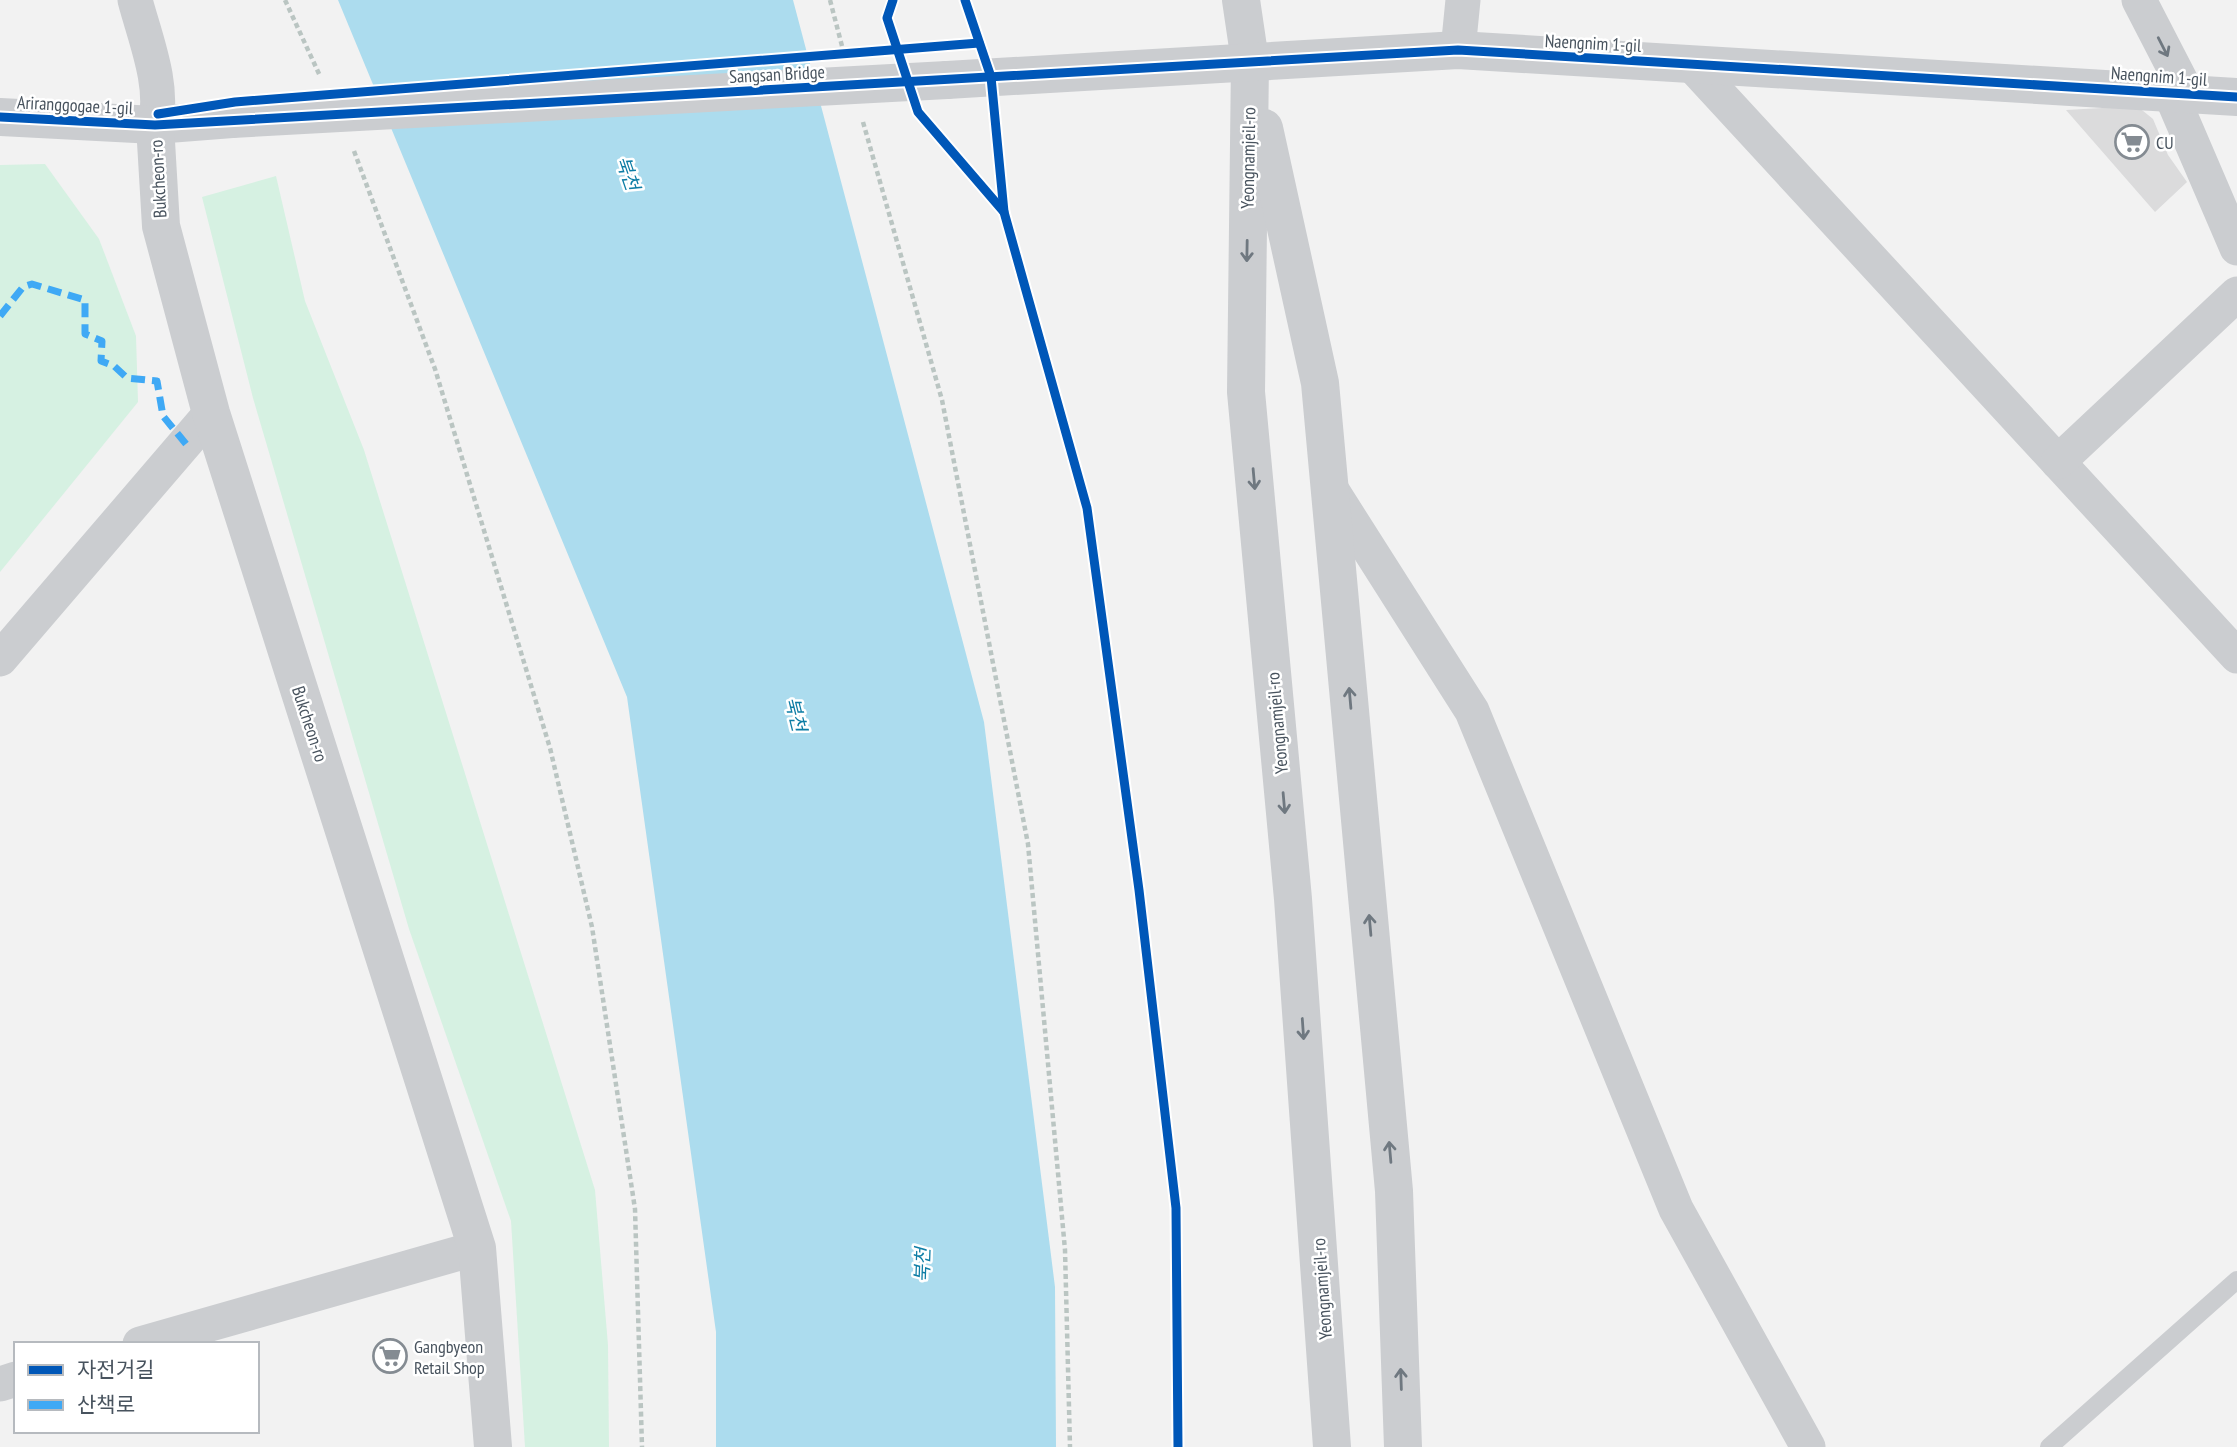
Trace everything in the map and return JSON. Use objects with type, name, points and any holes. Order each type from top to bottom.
[{"type":"street","name":"Bukcheon-ro","points":[[135,0],[154,71],[161,226],[211,413],[477,1248],[493,1447]]},
{"type":"street","name":"Yeongnamjeil-ro","points":[[1241,0],[1250,61],[1246,392],[1293,898],[1332,1447]]},
{"type":"street","points":[[1458,50],[1463,0]]},
{"type":"street","points":[[2139,0],[2179,92],[2237,248]]},
{"type":"street","name":"Naengnim 1-gil","points":[[947,80],[1458,50],[2237,97]]},
{"type":"street","points":[[1250,61],[1320,383],[1394,1191],[1404,1447]]},
{"type":"street","points":[[1691,64],[2237,656]]},
{"type":"street","name":"Sangsan Bridge","points":[[232,119],[947,80]]},
{"type":"street","name":"Ariranggogae 1-gil","points":[[0,117],[155,125],[232,119]]},
{"type":"street","points":[[2058,462],[2237,294]]},
{"type":"street","points":[[0,659],[211,413]]},
{"type":"street","points":[[1329,486],[1472,711],[1676,1209],[1808,1447]]},
{"type":"street","points":[[148,1342],[477,1248]]},
{"type":"lane","points":[[2049,1447],[2237,1280]]},
{"type":"path","points":[[285,0],[324,86]]},
{"type":"path","points":[[830,0],[847,54]]},
{"type":"path","points":[[859,109],[942,400],[1028,844],[1065,1250],[1070,1447]]},
{"type":"path","points":[[352,148],[435,369],[550,748],[592,927],[635,1209],[642,1447]]},
{"type":"green space","points":[[45,164],[99,239],[136,336],[138,402],[0,572],[0,165]]},
{"type":"green space","points":[[276,176],[305,301],[364,450],[595,1190],[608,1345],[609,1447],[525,1447],[511,1221],[409,929],[253,398],[202,197]]},
{"type":"water","name":"북천","points":[[338,0],[793,0],[984,722],[1055,1287],[1056,1447],[716,1447],[716,1332],[627,697]]},
{"type":"building","points":[[2137,106],[2153,119],[2168,155],[2187,182],[2155,212],[2066,110]]},
{"type":"marked path","points":[[0,316],[23,287],[32,284],[85,300],[85,334],[102,341],[101,361],[114,366],[127,378],[157,381],[163,416],[186,444]]},
{"type":"cycle path","points":[[893,0],[887,18],[918,112],[1004,212]]},
{"type":"cycle path","points":[[965,0],[991,77],[1004,212],[1087,508],[1139,890],[1176,1208],[1178,1447]]},
{"type":"cycle path","points":[[158,114],[235,102],[979,43]]},
{"type":"cycle path","points":[[0,117],[155,125],[1458,50],[2237,97]]},
{"type":"place","name":"CU","points":[[2132,142]]},
{"type":"place","name":"Gangbyeon Retail Shop","points":[[390,1356]]}]
